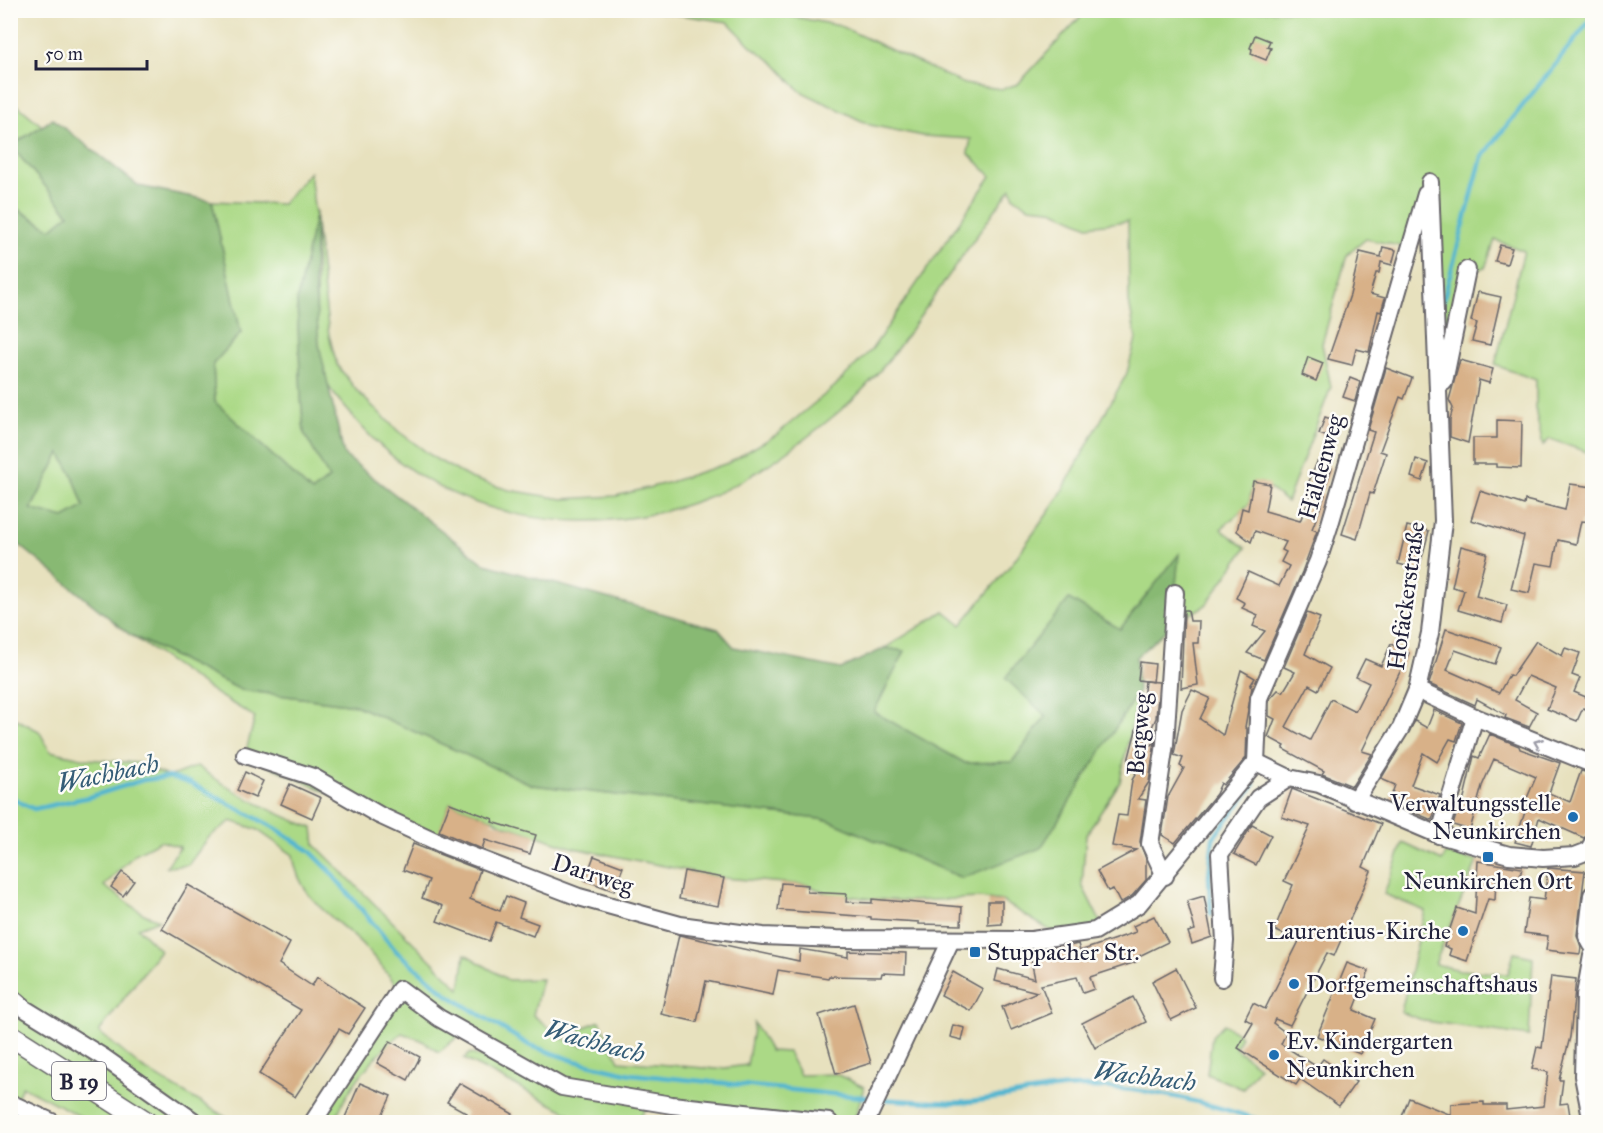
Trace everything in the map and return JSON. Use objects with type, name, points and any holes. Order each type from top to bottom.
[{"type":"main road","name":"B 19","points":[[10,1035],[146,1122]]},
{"type":"street","name":"Hofäckerstraße","points":[[1355,801],[1401,728],[1417,690],[1430,633],[1443,521],[1430,182]]},
{"type":"street","name":"Häldenweg","points":[[1256,762],[1259,698],[1327,533],[1430,182]]},
{"type":"street","name":"Hofäckerstraße","points":[[1438,419],[1467,270]]},
{"type":"street","name":"Bergweg","points":[[1165,876],[1150,844],[1165,744],[1175,592]]},
{"type":"street","points":[[1417,690],[1475,717],[1593,764]]},
{"type":"street","points":[[1439,836],[1475,717]]},
{"type":"street","name":"Darrweg","points":[[245,755],[313,777],[379,815],[446,846],[579,897],[680,925],[763,936],[951,940],[1032,940],[1095,931],[1139,904],[1165,876],[1256,762]]},
{"type":"street","points":[[1256,762],[1289,778],[1319,784],[1439,836],[1477,844],[1509,855],[1543,858],[1575,856],[1591,852]]},
{"type":"street","points":[[1222,978],[1225,941],[1220,854],[1258,798],[1289,778]]},
{"type":"street","points":[[1593,895],[1587,936],[1593,945]]},
{"type":"street","points":[[868,1117],[951,940]]},
{"type":"street","points":[[1592,1122],[1583,1071],[1585,995],[1593,956]]},
{"type":"street","points":[[313,1122],[400,989],[439,1018],[562,1087],[672,1105],[829,1122]]},
{"type":"street","points":[[10,996],[25,1009],[103,1058],[195,1122]]},
{"type":"street","points":[[10,1103],[52,1122]]},
{"type":"green space","points":[[653,11],[766,11],[840,26],[964,84],[1002,89],[1018,84],[1086,11],[1592,11],[1592,454],[1550,439],[1543,445],[1536,414],[1536,380],[1495,365],[1524,251],[1495,240],[1485,268],[1467,271],[1446,367],[1430,184],[1409,248],[1366,239],[1347,255],[1322,344],[1331,387],[1287,502],[1262,483],[1253,482],[1249,504],[1221,529],[1246,548],[1206,605],[1172,625],[1120,629],[1046,716],[1012,762],[965,763],[873,712],[904,651],[885,648],[944,611],[961,625],[1013,562],[1057,500],[1127,373],[1136,339],[1129,302],[1128,221],[1088,226],[1050,209],[1029,207],[1014,197],[1011,188],[885,365],[849,403],[808,437],[760,470],[713,495],[666,511],[618,519],[569,521],[521,515],[474,502],[430,482],[390,454],[338,399],[326,381],[319,343],[316,307],[315,216],[297,300],[304,433],[329,478],[312,492],[215,402],[213,364],[241,333],[212,201],[282,204],[310,172],[329,335],[337,365],[357,391],[398,431],[436,459],[470,478],[509,490],[563,499],[616,496],[667,483],[728,463],[776,435],[834,387],[872,349],[991,176],[968,153],[971,139],[923,136],[870,125],[800,91],[773,62],[752,47],[728,22]]},
{"type":"green space","points":[[10,99],[42,126],[11,146],[69,214],[51,229],[11,205]]},
{"type":"green space","points":[[53,119],[139,186],[212,201],[241,333],[213,364],[215,402],[312,492],[329,478],[304,433],[297,300],[316,211],[314,277],[319,345],[344,455],[485,564],[718,629],[734,647],[841,669],[885,648],[905,651],[874,712],[965,763],[1012,762],[1046,716],[1005,678],[1069,599],[1120,629],[1179,554],[1172,625],[1136,657],[1138,692],[1041,848],[962,878],[828,820],[533,785],[355,705],[241,690],[129,634],[11,538],[10,205],[51,229],[69,214],[11,146]],"holes":[[[60,453],[73,476],[84,507],[64,518],[31,509]]]},
{"type":"green space","points":[[60,453],[73,476],[84,507],[64,518],[31,510]]},
{"type":"green space","points":[[129,634],[241,690],[355,705],[533,785],[828,820],[962,878],[1111,733],[1138,692],[1120,782],[1086,835],[1082,885],[1103,927],[1059,936],[1002,901],[980,898],[912,901],[872,899],[825,893],[808,885],[724,878],[574,848],[501,824],[450,803],[439,833],[433,840],[245,755],[255,717],[218,695]]},
{"type":"green space","points":[[10,716],[39,731],[50,751],[86,759],[138,763],[169,777],[197,766],[253,801],[313,828],[315,845],[460,989],[465,954],[508,980],[542,979],[533,1015],[562,1038],[583,1046],[579,1029],[600,1021],[619,1061],[717,1069],[747,1065],[754,1023],[770,1051],[788,1052],[800,1075],[836,1074],[864,1087],[854,1122],[829,1122],[651,1101],[637,1122],[586,1122],[464,1059],[470,1053],[557,1085],[464,1032],[439,1052],[421,1040],[402,1033],[362,1073],[339,1110],[335,1122],[313,1122],[400,989],[361,943],[309,895],[296,870],[293,855],[256,829],[231,821],[209,837],[188,865],[166,867],[180,847],[160,841],[135,854],[104,886],[144,914],[159,920],[138,928],[160,950],[99,1032],[142,1068],[234,1122],[91,1122],[22,1086],[17,1098],[52,1122],[11,1122]]},
{"type":"green space","points":[[1403,843],[1442,861],[1446,854],[1477,861],[1435,964],[1460,970],[1508,974],[1514,953],[1533,957],[1529,1036],[1425,1021],[1401,1012],[1425,911],[1384,894]]},
{"type":"green space","points":[[1224,1024],[1241,1036],[1235,1048],[1259,1067],[1243,1089],[1207,1074],[1212,1036]]},
{"type":"building","points":[[1255,35],[1270,41],[1267,47],[1271,48],[1266,60],[1251,54],[1252,49],[1250,48]]},
{"type":"building","points":[[1500,245],[1512,248],[1507,264],[1495,261]]},
{"type":"building","points":[[1383,247],[1396,250],[1392,265],[1381,262],[1370,294],[1385,298],[1381,312],[1378,311],[1369,352],[1356,349],[1352,365],[1328,359],[1350,295],[1360,252],[1381,257]]},
{"type":"building","points":[[1478,292],[1501,297],[1490,345],[1472,341],[1477,323],[1471,321]]},
{"type":"building","points":[[1308,357],[1323,363],[1316,381],[1302,375]]},
{"type":"building","points":[[1460,360],[1493,369],[1489,383],[1479,380],[1468,443],[1450,437],[1450,419],[1453,408],[1449,400]]},
{"type":"building","points":[[1386,368],[1412,378],[1404,399],[1400,397],[1380,451],[1386,453],[1373,494],[1370,493],[1357,539],[1342,534],[1374,432],[1368,430]]},
{"type":"building","points":[[1350,378],[1360,382],[1355,401],[1343,397]]},
{"type":"building","points":[[1325,417],[1337,421],[1331,438],[1319,434]]},
{"type":"building","points":[[1497,420],[1522,421],[1521,468],[1496,467],[1496,464],[1473,464],[1473,438],[1497,438]]},
{"type":"building","points":[[1416,459],[1428,463],[1422,481],[1411,477]]},
{"type":"building","points":[[1317,462],[1332,468],[1323,491],[1308,484]]},
{"type":"building","points":[[1253,481],[1270,484],[1265,511],[1300,521],[1313,490],[1325,495],[1312,529],[1317,531],[1302,572],[1264,660],[1247,653],[1265,631],[1253,626],[1258,615],[1242,608],[1245,603],[1236,598],[1248,572],[1279,586],[1289,566],[1281,562],[1286,552],[1282,550],[1286,542],[1255,531],[1251,542],[1237,531],[1242,508],[1248,510]]},
{"type":"building","points":[[1570,484],[1593,487],[1593,522],[1581,521],[1576,544],[1558,540],[1553,566],[1536,563],[1529,593],[1511,589],[1524,536],[1471,520],[1480,491],[1524,505],[1525,500],[1565,510]]},
{"type":"building","points":[[1407,526],[1429,531],[1419,569],[1398,564]]},
{"type":"building","points":[[1461,546],[1487,553],[1476,596],[1507,605],[1502,623],[1458,610],[1464,590],[1452,587]]},
{"type":"building","points":[[1184,610],[1188,610],[1190,621],[1199,621],[1198,643],[1193,643],[1198,685],[1181,688]]},
{"type":"building","points":[[1307,613],[1320,618],[1305,654],[1330,668],[1318,690],[1309,685],[1286,727],[1310,740],[1331,699],[1355,711],[1369,683],[1356,677],[1365,659],[1381,666],[1391,644],[1409,653],[1362,751],[1372,754],[1352,786],[1322,774],[1324,771],[1283,749],[1285,746],[1268,737],[1275,719],[1269,716],[1269,700],[1278,690],[1283,692],[1295,672],[1284,667]]},
{"type":"building","points":[[1446,629],[1501,647],[1495,664],[1455,650],[1447,670],[1499,693],[1509,675],[1512,676],[1536,641],[1562,656],[1565,648],[1580,653],[1572,675],[1580,678],[1574,692],[1593,700],[1593,712],[1583,708],[1577,721],[1547,709],[1556,688],[1528,676],[1515,700],[1537,712],[1529,727],[1505,718],[1506,715],[1477,699],[1475,705],[1429,684]]},
{"type":"building","points":[[1140,662],[1155,664],[1153,682],[1138,680]]},
{"type":"building","points":[[1241,670],[1255,678],[1250,686],[1252,687],[1245,727],[1247,729],[1246,758],[1223,785],[1221,783],[1216,794],[1175,843],[1162,835],[1168,797],[1184,768],[1180,766],[1183,758],[1174,755],[1182,710],[1192,690],[1210,698],[1200,719],[1223,735]]},
{"type":"building","points":[[1145,681],[1159,682],[1156,718],[1145,743],[1152,745],[1155,741],[1149,782],[1138,799],[1146,800],[1140,842],[1146,859],[1146,880],[1132,896],[1120,903],[1113,889],[1108,891],[1097,871],[1136,850],[1112,846],[1118,815],[1127,816],[1132,780],[1141,765],[1128,761],[1136,730],[1149,701],[1143,700]]},
{"type":"building","points":[[1434,710],[1462,723],[1456,741],[1450,739],[1437,762],[1423,753],[1411,785],[1440,795],[1432,820],[1389,802],[1395,785],[1381,779],[1415,721],[1427,728]]},
{"type":"building","points":[[1490,734],[1519,746],[1520,749],[1560,763],[1549,793],[1570,802],[1581,771],[1593,774],[1593,790],[1586,809],[1593,812],[1593,823],[1584,838],[1539,818],[1531,846],[1515,842],[1527,806],[1524,805],[1536,777],[1494,759],[1482,786],[1470,830],[1453,825],[1458,809],[1461,810],[1474,756],[1479,758]]},
{"type":"building","points":[[245,772],[263,781],[255,798],[237,790]]},
{"type":"building","points":[[290,784],[321,798],[312,818],[281,804]]},
{"type":"building","points":[[1292,789],[1381,824],[1363,867],[1371,871],[1334,956],[1327,953],[1290,1025],[1275,1019],[1273,1023],[1286,1033],[1281,1044],[1317,1067],[1323,1059],[1356,1082],[1339,1106],[1300,1079],[1296,1085],[1238,1048],[1253,1023],[1245,1019],[1253,1003],[1265,1009],[1299,941],[1274,930],[1293,885],[1284,881],[1310,826],[1282,817]]},
{"type":"building","points":[[450,803],[493,819],[492,822],[536,835],[530,854],[485,840],[482,849],[439,831]]},
{"type":"building","points":[[1252,825],[1271,835],[1256,865],[1234,854]]},
{"type":"building","points":[[413,844],[480,870],[470,899],[500,911],[506,896],[524,903],[519,917],[538,924],[533,936],[496,922],[489,941],[437,921],[443,906],[422,898],[429,880],[403,870]]},
{"type":"building","points":[[594,856],[623,867],[614,891],[585,880]]},
{"type":"building","points":[[1478,861],[1522,868],[1518,884],[1496,879],[1495,900],[1488,899],[1467,961],[1449,955],[1451,949],[1444,946],[1457,908],[1475,914]]},
{"type":"building","points":[[1548,868],[1585,871],[1577,935],[1581,947],[1580,954],[1546,950],[1548,936],[1524,933],[1529,898],[1544,900]]},
{"type":"building","points":[[684,871],[724,878],[718,906],[679,899]]},
{"type":"building","points":[[122,872],[134,881],[123,896],[111,887]]},
{"type":"building","points":[[781,883],[808,885],[807,892],[847,894],[846,902],[872,903],[872,899],[962,907],[961,925],[919,924],[919,922],[871,919],[871,917],[778,910]]},
{"type":"building","points":[[188,885],[290,943],[279,964],[312,986],[317,977],[365,1008],[348,1034],[339,1029],[295,1097],[259,1074],[301,1010],[162,929]]},
{"type":"building","points":[[1204,896],[1212,937],[1192,944],[1188,932],[1195,930],[1187,901]]},
{"type":"building","points":[[988,901],[1002,901],[1002,924],[988,925]]},
{"type":"building","points":[[1154,916],[1168,942],[1135,958],[1136,962],[1090,977],[1094,989],[1083,993],[1077,977],[1041,985],[1052,1013],[1011,1030],[1002,1007],[1037,992],[995,981],[998,969],[1035,979],[1030,955],[1078,944],[1080,951],[1136,932],[1133,926]]},
{"type":"building","points":[[679,935],[799,961],[800,949],[848,957],[848,951],[906,953],[905,974],[882,973],[881,977],[829,976],[828,978],[778,970],[773,995],[706,981],[697,1022],[661,1014]]},
{"type":"building","points":[[1347,963],[1369,971],[1354,1010],[1375,1019],[1360,1054],[1317,1036]]},
{"type":"building","points":[[1176,968],[1196,1008],[1171,1020],[1152,981]]},
{"type":"building","points":[[953,972],[983,989],[971,1011],[941,995]]},
{"type":"building","points":[[1551,976],[1576,979],[1570,1037],[1559,1080],[1563,1080],[1560,1104],[1568,1103],[1571,1122],[1400,1122],[1409,1098],[1451,1115],[1451,1104],[1484,1102],[1484,1105],[1506,1105],[1506,1110],[1544,1106],[1548,1072],[1532,1069],[1537,1047],[1542,1048]]},
{"type":"building","points":[[1133,997],[1146,1022],[1095,1048],[1082,1023]]},
{"type":"building","points":[[854,1004],[871,1063],[836,1074],[819,1015]]},
{"type":"building","points":[[953,1025],[965,1028],[962,1040],[950,1037]]},
{"type":"building","points":[[390,1041],[420,1057],[408,1080],[377,1063]]},
{"type":"building","points":[[360,1083],[391,1096],[379,1122],[343,1122]]},
{"type":"building","points":[[459,1083],[513,1114],[508,1122],[462,1122],[467,1113],[447,1102]]},
{"type":"waterway","points":[[1443,301],[1482,157],[1592,18]]},
{"type":"waterway","name":"Wachbach","points":[[10,795],[34,809],[89,797],[143,780],[169,777],[190,783],[275,828],[310,851],[327,868],[396,951],[448,995],[529,1045],[575,1061],[631,1074],[872,1098]]},
{"type":"waterway","points":[[1211,914],[1209,876],[1213,838],[1254,785]]},
{"type":"waterway","name":"Wachbach","points":[[880,1099],[967,1102],[1052,1089],[1105,1087],[1174,1097],[1265,1122]]},
{"type":"place","name":"Verwaltungsstelle Neunkirchen","points":[[1573,817]]},
{"type":"place","name":"Neunkirchen Ort","points":[[1488,857]]},
{"type":"place","name":"Laurentius-Kirche","points":[[1463,931]]},
{"type":"place","name":"Stuppacher Str.","points":[[975,952]]},
{"type":"place","name":"Dorfgemeinschaftshaus","points":[[1294,984]]},
{"type":"place","name":"Ev. Kindergarten Neunkirchen","points":[[1274,1055]]}]
